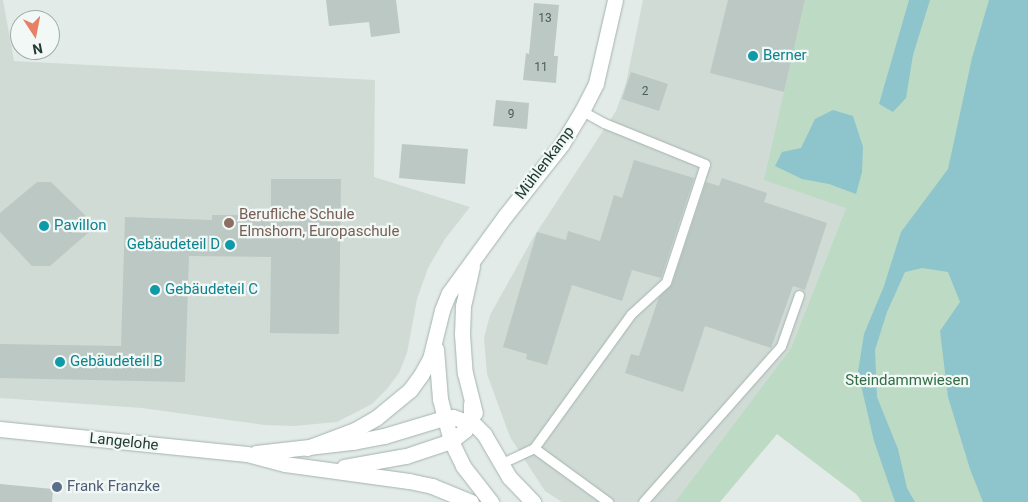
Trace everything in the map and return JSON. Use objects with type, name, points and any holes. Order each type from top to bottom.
[{"type":"street","name":"Mühlenkamp","points":[[307,448],[355,430],[376,418],[398,401],[421,375],[436,340],[442,310],[449,293],[505,216],[562,144],[596,83],[615,0]]},
{"type":"street","name":"Mühlenkamp","points":[[474,260],[463,306],[462,334],[471,404],[500,464],[509,478],[533,502]]},
{"type":"street","name":"Mühlenkamp","points":[[436,340],[440,399],[451,440],[463,466],[491,502]]},
{"type":"street","points":[[469,423],[471,404]]},
{"type":"street","points":[[444,418],[453,417],[469,423],[484,434]]},
{"type":"street","name":"Langelohe","points":[[247,454],[307,448],[384,436],[444,418]]},
{"type":"street","name":"Langelohe","points":[[320,469],[346,467],[397,458],[451,440],[465,430],[469,423]]},
{"type":"street","name":"Langelohe","points":[[0,429],[247,454],[285,464],[409,480],[432,486],[472,502]]},
{"type":"lane","points":[[500,464],[534,448],[630,314],[666,282],[705,164],[604,123],[582,110]]},
{"type":"lane","points":[[643,502],[781,346],[799,295]]},
{"type":"lane","points":[[534,448],[608,502]]},
{"type":"shaded area","name":"Berufliche Schule Elmshorn, Europaschule","points":[[0,0],[3,0],[10,39],[10,60],[14,61],[375,80],[374,177],[470,207],[445,239],[428,268],[417,299],[407,353],[399,373],[372,404],[337,422],[294,426],[265,425],[142,408],[0,398]]},
{"type":"shaded area","points":[[643,0],[805,0],[784,92],[846,208],[791,348],[675,502],[562,502],[545,491],[510,437],[487,374],[484,338],[490,315],[533,238],[616,111],[626,83]]},
{"type":"green space","name":"Steindammwiesen","points":[[805,0],[1028,0],[1028,502],[862,502],[856,494],[777,434],[720,502],[675,502],[791,348],[846,208],[764,180]]},
{"type":"water","points":[[909,0],[930,0],[913,55],[906,98],[893,112],[879,104]]},
{"type":"water","points":[[989,0],[1028,0],[1028,502],[983,502],[970,469],[948,397],[940,331],[960,302],[948,272],[922,268],[905,272],[887,312],[875,350],[877,397],[898,449],[907,488],[915,502],[895,502],[874,441],[858,372],[864,334],[884,286],[901,232],[948,169],[972,58]]},
{"type":"water","points":[[833,110],[853,116],[863,147],[862,172],[856,194],[829,184],[802,179],[775,166],[782,152],[801,148],[815,119]]},
{"type":"building","points":[[326,0],[396,0],[400,33],[371,37],[369,22],[329,26]]},
{"type":"building","name":"Berner","points":[[728,0],[805,0],[784,92],[710,73]]},
{"type":"building","points":[[534,3],[559,5],[554,56],[558,56],[556,83],[523,80],[526,53],[529,54]]},
{"type":"building","points":[[631,72],[668,84],[659,111],[622,99]]},
{"type":"building","points":[[496,100],[529,103],[527,129],[493,126]]},
{"type":"building","points":[[402,144],[468,149],[465,184],[399,178]]},
{"type":"building","points":[[634,160],[694,178],[661,278],[632,270],[622,301],[572,285],[547,365],[526,359],[527,354],[503,347],[537,232],[566,240],[568,231],[600,241],[614,195],[622,198]]},
{"type":"building","points":[[722,178],[767,193],[764,202],[827,223],[805,290],[793,286],[771,348],[705,326],[683,392],[625,373],[631,354],[639,356],[659,297],[672,284],[706,182],[719,186]]},
{"type":"building","points":[[271,179],[341,179],[339,334],[270,333],[271,257],[189,256],[185,382],[0,378],[0,344],[121,346],[125,217],[212,220],[212,215],[271,215]]},
{"type":"building","name":"Pavillon","points":[[37,182],[51,182],[89,219],[89,232],[50,266],[32,266],[0,232],[0,213]]},
{"type":"building","points":[[0,484],[53,489],[52,502],[0,502]]},
{"type":"place","name":"Berner","points":[[753,56]]},
{"type":"place","name":"Berufliche Schule Elmshorn, Europaschule","points":[[229,223]]},
{"type":"place","name":"Pavillon","points":[[44,226]]},
{"type":"place","name":"Gebäudeteil D","points":[[230,245]]},
{"type":"place","name":"Gebäudeteil C","points":[[155,290]]},
{"type":"place","name":"Gebäudeteil B","points":[[60,362]]},
{"type":"place","name":"Frank Franzke","points":[[57,487]]}]
